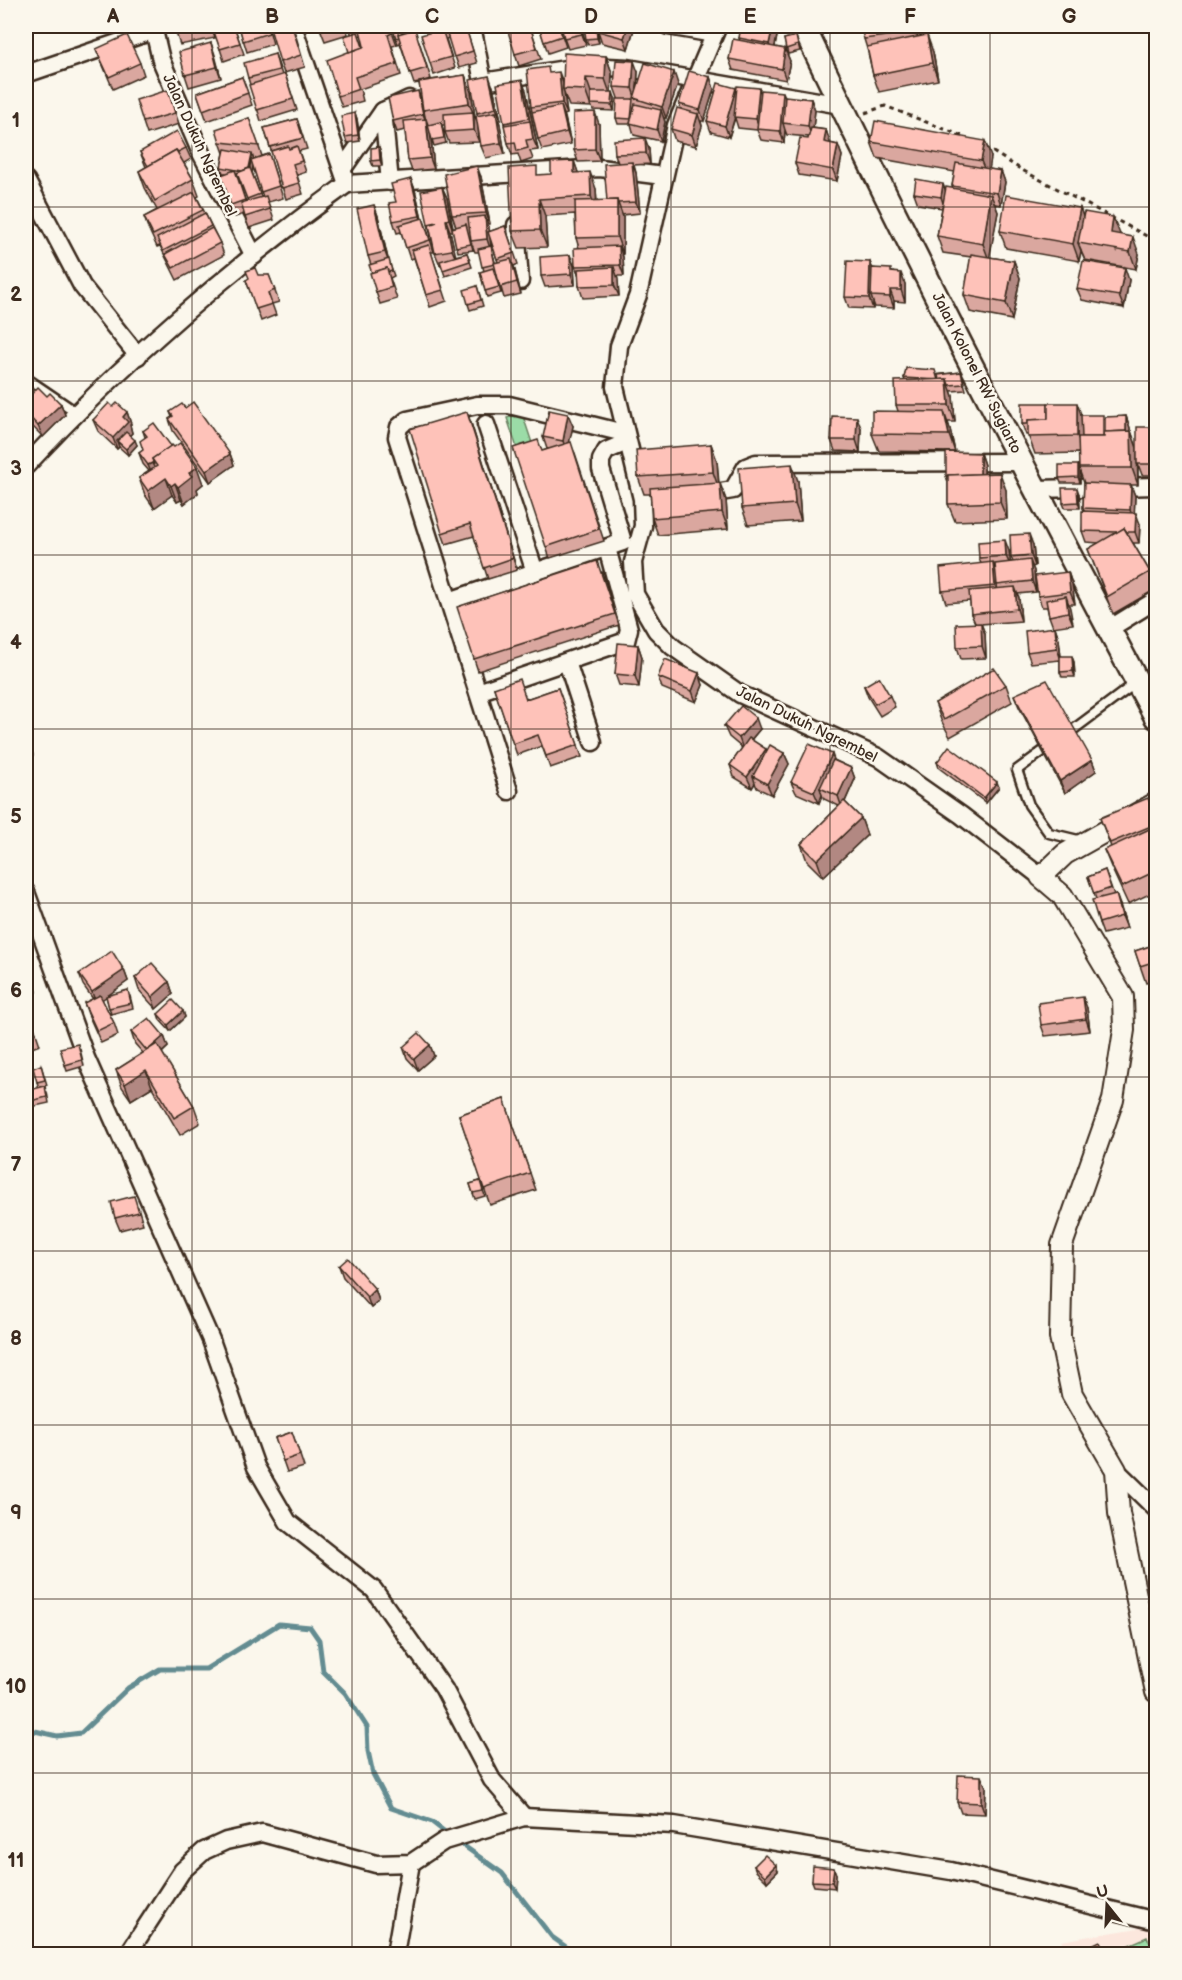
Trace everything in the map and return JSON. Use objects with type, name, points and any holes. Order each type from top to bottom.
[{"type":"main road","name":"Jalan Kolonel RW Sugiarto","points":[[803,26],[844,112],[1022,462],[1156,716]]},
{"type":"street","points":[[293,26],[345,175]]},
{"type":"street","points":[[472,26],[483,82]]},
{"type":"street","points":[[668,26],[716,30]]},
{"type":"street","name":"Jalan Dukuh Ngrembel","points":[[26,74],[152,28],[161,60],[201,153],[254,256]]},
{"type":"street","name":"Jalan Dukuh Ngrembel","points":[[716,30],[676,125],[638,295],[619,346],[615,387],[642,499],[643,526],[633,562],[635,594],[656,630],[673,647],[740,694],[878,757],[961,815],[1041,877]]},
{"type":"street","points":[[462,86],[585,66],[628,68],[694,78],[844,112]]},
{"type":"street","points":[[26,466],[76,412],[345,175],[383,111],[399,102],[422,95]]},
{"type":"street","points":[[383,111],[390,182]]},
{"type":"street","points":[[345,175],[390,182],[512,179],[600,168],[663,176]]},
{"type":"street","points":[[26,180],[82,286],[138,356]]},
{"type":"street","points":[[515,209],[520,281]]},
{"type":"street","points":[[509,791],[398,437],[399,427],[407,420],[477,405],[508,405],[626,437]]},
{"type":"street","points":[[486,424],[535,572]]},
{"type":"street","points":[[449,600],[623,542],[601,469],[601,460],[606,451],[626,437]]},
{"type":"street","points":[[685,496],[728,493],[736,487],[746,467],[756,463],[1022,462]]},
{"type":"street","points":[[1038,489],[1156,486]]},
{"type":"street","points":[[642,499],[664,498]]},
{"type":"street","points":[[478,692],[626,641],[629,636],[607,548]]},
{"type":"street","points":[[1109,629],[1156,600]]},
{"type":"street","points":[[567,662],[593,742]]},
{"type":"street","points":[[1156,803],[1065,854],[1041,877],[1062,896],[1123,998],[1124,1030],[1113,1100],[1062,1245],[1060,1326],[1066,1373],[1072,1394],[1116,1470],[1156,1509]]},
{"type":"street","points":[[26,892],[86,1058],[211,1340],[256,1467],[288,1522],[374,1590],[444,1689],[492,1780],[524,1817]]},
{"type":"street","points":[[1116,1470],[1119,1513],[1156,1692]]},
{"type":"street","points":[[128,1954],[182,1871],[204,1851],[226,1841],[262,1833],[376,1864],[411,1863],[444,1840],[524,1817],[674,1825],[951,1870],[1156,1921]]},
{"type":"street","points":[[395,1954],[411,1863]]},
{"type":"lane","points":[[26,378],[76,412]]},
{"type":"lane","points":[[1084,842],[1049,833],[1029,805],[1017,770],[1137,682]]},
{"type":"path","points":[[844,112],[885,106],[969,139]]},
{"type":"path","points":[[979,143],[1022,170],[1156,241]]},
{"type":"shaded area","points":[[1156,1925],[1156,1954],[1068,1954],[1061,1941]]},
{"type":"green space","points":[[522,413],[533,446],[518,451],[507,418]]},
{"type":"green space","points":[[1147,1937],[1155,1954],[1115,1954],[1113,1952]]},
{"type":"building","points":[[174,26],[210,26],[211,27],[176,33]]},
{"type":"building","points":[[212,26],[234,26],[240,43],[220,49]]},
{"type":"building","points":[[239,26],[267,26],[269,33],[243,41]]},
{"type":"building","points":[[292,26],[301,55],[280,62],[270,28]]},
{"type":"building","points":[[319,26],[335,26],[321,30]]},
{"type":"building","points":[[375,26],[390,26],[392,33],[388,35],[397,64],[355,77],[359,89],[338,96],[327,60],[364,46],[360,30]]},
{"type":"building","points":[[392,26],[402,26],[404,33],[398,34],[399,37],[396,38]]},
{"type":"building","points":[[427,26],[449,26],[428,32]]},
{"type":"building","points":[[530,26],[537,48],[515,54],[507,28]]},
{"type":"building","points":[[539,26],[559,26],[562,36],[544,42]]},
{"type":"building","points":[[561,26],[580,26],[582,34],[564,38]]},
{"type":"building","points":[[584,26],[596,26],[597,38],[586,39]]},
{"type":"building","points":[[600,26],[628,26],[624,38],[598,31]]},
{"type":"building","points":[[741,26],[773,26],[769,44],[739,38]]},
{"type":"building","points":[[860,26],[915,26],[916,32],[864,39]]},
{"type":"building","points":[[466,28],[473,51],[454,57],[447,34]]},
{"type":"building","points":[[415,29],[427,68],[410,73],[398,34]]},
{"type":"building","points":[[442,29],[451,57],[430,63],[421,35]]},
{"type":"building","points":[[358,32],[363,47],[349,52],[344,36]]},
{"type":"building","points":[[127,35],[140,63],[109,77],[96,49]]},
{"type":"building","points":[[927,35],[932,63],[873,75],[867,47]]},
{"type":"building","points":[[796,36],[798,45],[786,49],[784,39]]},
{"type":"building","points":[[733,39],[785,49],[782,69],[729,59]]},
{"type":"building","points":[[211,43],[217,67],[185,75],[179,52]]},
{"type":"building","points":[[564,53],[606,56],[605,79],[586,78],[585,90],[563,89]]},
{"type":"building","points":[[275,54],[279,70],[248,78],[244,63]]},
{"type":"building","points":[[616,60],[634,61],[632,88],[614,87]]},
{"type":"building","points":[[645,63],[674,72],[662,107],[634,98]]},
{"type":"building","points":[[548,67],[549,73],[559,72],[562,103],[531,107],[527,70]]},
{"type":"building","points":[[689,71],[710,77],[700,110],[679,104]]},
{"type":"building","points":[[285,74],[293,99],[257,110],[249,85]]},
{"type":"building","points":[[465,75],[469,103],[423,110],[419,82]]},
{"type":"building","points":[[489,76],[496,108],[477,113],[470,80]]},
{"type":"building","points":[[242,77],[248,93],[203,110],[197,93]]},
{"type":"building","points":[[522,80],[529,118],[504,123],[497,84]]},
{"type":"building","points":[[718,83],[736,88],[725,126],[707,121]]},
{"type":"building","points":[[737,86],[759,88],[756,119],[734,117]]},
{"type":"building","points":[[168,90],[175,113],[143,122],[136,100]]},
{"type":"building","points":[[761,90],[783,92],[780,131],[757,129]]},
{"type":"building","points":[[418,91],[423,114],[393,121],[388,98]]},
{"type":"building","points":[[591,92],[613,92],[612,105],[591,104]]},
{"type":"building","points":[[785,96],[811,99],[808,126],[783,123]]},
{"type":"building","points":[[617,99],[633,99],[631,119],[616,118]]},
{"type":"building","points":[[635,104],[661,110],[657,130],[630,123]]},
{"type":"building","points":[[561,106],[567,132],[538,139],[532,112]]},
{"type":"building","points":[[677,108],[698,114],[692,135],[671,129]]},
{"type":"building","points":[[473,112],[474,130],[445,132],[444,114]]},
{"type":"building","points":[[496,112],[501,143],[481,146],[476,116]]},
{"type":"building","points":[[595,112],[595,149],[574,150],[573,113]]},
{"type":"building","points":[[355,113],[358,135],[345,137],[341,116]]},
{"type":"building","points":[[249,118],[259,146],[220,142],[216,129]]},
{"type":"building","points":[[297,119],[303,138],[270,147],[264,128]]},
{"type":"building","points":[[426,119],[430,158],[408,160],[404,121]]},
{"type":"building","points":[[530,121],[533,139],[526,140],[528,148],[517,151],[515,142],[508,143],[504,125]]},
{"type":"building","points":[[875,121],[985,141],[981,161],[871,142]]},
{"type":"building","points":[[441,122],[444,138],[432,140],[428,125]]},
{"type":"building","points":[[811,128],[826,130],[824,142],[838,145],[833,170],[795,163],[800,138],[808,139]]},
{"type":"building","points":[[177,131],[186,148],[178,152],[176,150],[148,166],[140,152]]},
{"type":"building","points":[[645,138],[646,153],[615,154],[614,140]]},
{"type":"building","points":[[288,146],[289,149],[297,146],[302,161],[293,164],[299,183],[282,188],[271,151]]},
{"type":"building","points":[[379,147],[380,160],[371,161],[371,148]]},
{"type":"building","points":[[225,149],[252,154],[249,168],[242,171],[221,167]]},
{"type":"building","points":[[176,150],[193,179],[155,201],[139,171]]},
{"type":"building","points":[[269,154],[279,186],[261,192],[251,160]]},
{"type":"building","points":[[574,161],[574,173],[590,172],[591,196],[539,199],[540,230],[512,231],[509,168],[537,166],[537,175],[551,174],[551,162]]},
{"type":"building","points":[[632,162],[636,202],[607,201],[604,164]]},
{"type":"building","points":[[956,163],[1001,171],[997,193],[952,186]]},
{"type":"building","points":[[477,166],[486,213],[452,215],[444,174]]},
{"type":"building","points":[[250,168],[260,194],[247,199],[237,173]]},
{"type":"building","points":[[235,170],[245,200],[231,205],[221,175]]},
{"type":"building","points":[[411,179],[420,216],[393,221],[389,203],[396,202],[391,184]]},
{"type":"building","points":[[916,179],[943,184],[941,197],[914,193]]},
{"type":"building","points":[[442,187],[449,219],[446,220],[452,250],[435,253],[429,225],[437,222],[428,224],[421,191]]},
{"type":"building","points":[[946,187],[991,195],[983,244],[937,236]]},
{"type":"building","points":[[194,192],[203,210],[153,235],[144,217]]},
{"type":"building","points":[[1006,195],[1080,208],[1073,244],[1000,231]]},
{"type":"building","points":[[266,196],[270,209],[245,217],[241,203]]},
{"type":"building","points":[[617,200],[617,237],[576,238],[575,201]]},
{"type":"building","points":[[374,205],[385,252],[368,256],[357,209]]},
{"type":"building","points":[[1084,212],[1113,217],[1111,233],[1133,237],[1130,252],[1078,243]]},
{"type":"building","points":[[205,213],[211,226],[163,251],[157,238]]},
{"type":"building","points":[[485,216],[487,239],[471,241],[468,218]]},
{"type":"building","points":[[423,218],[430,240],[406,248],[399,225]]},
{"type":"building","points":[[466,224],[471,244],[456,247],[452,228]]},
{"type":"building","points":[[505,226],[514,253],[497,259],[488,232]]},
{"type":"building","points":[[212,228],[220,243],[173,268],[165,254]]},
{"type":"building","points":[[429,245],[443,290],[426,295],[412,250]]},
{"type":"building","points":[[491,246],[495,264],[482,267],[478,249]]},
{"type":"building","points":[[619,246],[620,265],[575,266],[574,248]]},
{"type":"building","points":[[467,253],[470,261],[443,270],[440,261]]},
{"type":"building","points":[[971,254],[1014,261],[1006,303],[964,295]]},
{"type":"building","points":[[570,255],[571,274],[541,276],[540,257]]},
{"type":"building","points":[[389,259],[392,271],[388,272],[387,268],[372,273],[369,265]]},
{"type":"building","points":[[511,259],[517,282],[500,287],[494,263]]},
{"type":"building","points":[[847,261],[870,262],[869,298],[845,297]]},
{"type":"building","points":[[1083,261],[1125,268],[1119,296],[1077,289]]},
{"type":"building","points":[[614,267],[614,285],[579,286],[578,269]]},
{"type":"building","points":[[255,268],[258,275],[269,275],[275,290],[268,293],[272,304],[256,309],[246,280],[249,278],[246,271]]},
{"type":"building","points":[[387,268],[392,287],[376,292],[370,273]]},
{"type":"building","points":[[493,268],[499,287],[485,291],[480,272]]},
{"type":"building","points":[[872,268],[891,269],[891,272],[901,273],[901,290],[890,290],[890,297],[871,296]]},
{"type":"building","points":[[477,286],[481,300],[468,304],[464,290]]},
{"type":"building","points":[[906,368],[935,370],[938,380],[904,378]]},
{"type":"building","points":[[961,372],[964,384],[949,385],[947,379],[939,380],[938,375]]},
{"type":"building","points":[[947,379],[949,405],[896,405],[895,381]]},
{"type":"building","points":[[38,387],[47,396],[50,393],[61,404],[38,426],[26,413],[26,400]]},
{"type":"building","points":[[193,402],[230,454],[206,471],[169,419],[173,416],[170,412],[182,404],[185,408]]},
{"type":"building","points":[[109,403],[113,407],[117,403],[127,412],[123,417],[128,422],[113,438],[93,420]]},
{"type":"building","points":[[1022,403],[1048,403],[1048,419],[1028,420],[1028,424],[1022,424]]},
{"type":"building","points":[[1048,403],[1077,403],[1077,436],[1028,437],[1028,420],[1048,419]]},
{"type":"building","points":[[549,410],[568,414],[563,441],[543,437]]},
{"type":"building","points":[[872,411],[944,412],[949,435],[872,434]]},
{"type":"building","points":[[467,412],[513,558],[484,568],[470,524],[442,533],[410,429]]},
{"type":"building","points":[[1081,415],[1103,415],[1103,437],[1082,437]]},
{"type":"building","points":[[832,416],[857,417],[856,440],[831,440]]},
{"type":"building","points":[[1126,416],[1126,431],[1105,432],[1105,417]]},
{"type":"building","points":[[154,423],[171,446],[152,459],[154,465],[152,463],[148,465],[139,453],[143,450],[140,441],[147,436],[143,431]]},
{"type":"building","points":[[1137,427],[1156,427],[1156,464],[1137,464]]},
{"type":"building","points":[[1131,431],[1132,468],[1079,468],[1078,437],[1104,437],[1104,432]]},
{"type":"building","points":[[126,432],[135,440],[126,449],[117,441]]},
{"type":"building","points":[[538,440],[542,451],[571,442],[599,529],[546,547],[513,448]]},
{"type":"building","points":[[180,443],[197,467],[189,473],[192,476],[178,487],[175,483],[171,486],[166,478],[148,491],[139,478],[157,466],[152,459],[172,445],[174,447]]},
{"type":"building","points":[[711,444],[713,472],[638,477],[636,450]]},
{"type":"building","points":[[946,452],[980,453],[980,474],[946,476]]},
{"type":"building","points":[[792,464],[795,504],[742,508],[739,468]]},
{"type":"building","points":[[1059,465],[1078,465],[1078,477],[1059,478]]},
{"type":"building","points":[[1000,473],[1000,502],[948,504],[948,475]]},
{"type":"building","points":[[720,483],[722,512],[652,518],[650,488]]},
{"type":"building","points":[[1084,483],[1131,485],[1130,510],[1083,508]]},
{"type":"building","points":[[1062,488],[1077,488],[1078,502],[1063,503]]},
{"type":"building","points":[[1082,511],[1136,513],[1135,532],[1127,532],[1124,528],[1118,532],[1082,531]]},
{"type":"building","points":[[1124,528],[1150,572],[1107,597],[1088,549]]},
{"type":"building","points":[[1029,534],[1031,555],[1011,557],[1010,535]]},
{"type":"building","points":[[1005,540],[1006,556],[979,558],[978,542]]},
{"type":"building","points":[[1030,560],[1032,581],[997,585],[995,564]]},
{"type":"building","points":[[597,561],[615,614],[474,659],[457,607]]},
{"type":"building","points":[[993,562],[995,586],[942,591],[940,568]]},
{"type":"building","points":[[1068,572],[1070,592],[1038,596],[1035,576]]},
{"type":"building","points":[[1015,587],[1017,609],[971,614],[969,591]]},
{"type":"building","points":[[1066,596],[1068,612],[1049,616],[1046,600]]},
{"type":"building","points":[[981,623],[982,646],[957,647],[956,624]]},
{"type":"building","points":[[1055,627],[1057,648],[1027,652],[1025,631]]},
{"type":"building","points":[[618,643],[638,645],[635,676],[615,674]]},
{"type":"building","points":[[1060,656],[1072,656],[1073,671],[1060,672]]},
{"type":"building","points":[[665,659],[699,673],[692,691],[658,677]]},
{"type":"building","points":[[994,668],[1006,685],[944,720],[935,703]]},
{"type":"building","points":[[879,677],[890,696],[875,704],[864,686]]},
{"type":"building","points":[[519,679],[526,699],[558,688],[578,745],[546,756],[538,735],[513,744],[494,688]]},
{"type":"building","points":[[1047,680],[1092,760],[1060,781],[1014,695]]},
{"type":"building","points":[[741,706],[756,718],[739,738],[724,726]]},
{"type":"building","points":[[749,738],[766,749],[747,777],[730,765]]},
{"type":"building","points":[[809,744],[832,754],[814,792],[791,782]]},
{"type":"building","points":[[770,745],[784,753],[767,784],[753,776]]},
{"type":"building","points":[[949,746],[997,782],[984,798],[937,762]]},
{"type":"building","points":[[833,760],[851,768],[838,796],[820,788]]},
{"type":"building","points":[[1148,798],[1156,824],[1110,843],[1100,818]]},
{"type":"building","points":[[844,801],[861,818],[817,860],[801,844]]},
{"type":"building","points":[[1156,826],[1156,871],[1122,887],[1104,850]]},
{"type":"building","points":[[1105,870],[1111,888],[1094,894],[1088,877]]},
{"type":"building","points":[[1116,894],[1122,916],[1099,923],[1092,900]]},
{"type":"building","points":[[1156,944],[1156,961],[1140,966],[1135,951]]},
{"type":"building","points":[[112,951],[124,970],[92,992],[79,974]]},
{"type":"building","points":[[152,963],[169,982],[152,997],[135,978]]},
{"type":"building","points":[[31,975],[35,986],[26,989],[26,976]]},
{"type":"building","points":[[128,990],[131,1003],[109,1008],[106,996]]},
{"type":"building","points":[[100,995],[114,1023],[97,1031],[84,1003]]},
{"type":"building","points":[[1083,997],[1086,1019],[1041,1025],[1038,1003]]},
{"type":"building","points":[[173,1000],[183,1011],[168,1025],[158,1014]]},
{"type":"building","points":[[26,1005],[36,1033],[26,1037]]},
{"type":"building","points":[[149,1018],[164,1036],[147,1051],[131,1032]]},
{"type":"building","points":[[419,1033],[430,1045],[414,1059],[403,1047]]},
{"type":"building","points":[[78,1044],[82,1060],[65,1065],[60,1048]]},
{"type":"building","points":[[157,1044],[194,1106],[174,1118],[146,1070],[125,1084],[116,1070]]},
{"type":"building","points":[[41,1065],[45,1080],[37,1082],[33,1068]]},
{"type":"building","points":[[45,1086],[47,1097],[26,1102],[26,1091]]},
{"type":"building","points":[[504,1099],[530,1173],[484,1189],[459,1115]]},
{"type":"building","points":[[480,1181],[483,1191],[473,1193],[470,1184]]},
{"type":"building","points":[[134,1196],[139,1212],[115,1218],[111,1202]]},
{"type":"building","points":[[348,1258],[375,1289],[367,1297],[339,1266]]},
{"type":"building","points":[[292,1432],[300,1455],[283,1461],[275,1438]]},
{"type":"building","points":[[958,1775],[981,1776],[981,1803],[957,1802]]},
{"type":"building","points":[[765,1855],[776,1865],[765,1876],[754,1866]]},
{"type":"building","points":[[813,1866],[834,1868],[832,1882],[812,1881]]},
{"type":"building","points":[[1100,1941],[1106,1954],[1075,1953]]},
{"type":"waterway","points":[[26,1729],[57,1736],[81,1733],[128,1688],[160,1669],[206,1669],[279,1624],[310,1627],[319,1640],[323,1671],[345,1693],[367,1727],[368,1751],[373,1774],[391,1808],[432,1822],[450,1836]]},
{"type":"waterway","points":[[457,1841],[502,1873],[552,1937],[576,1954]]}]
